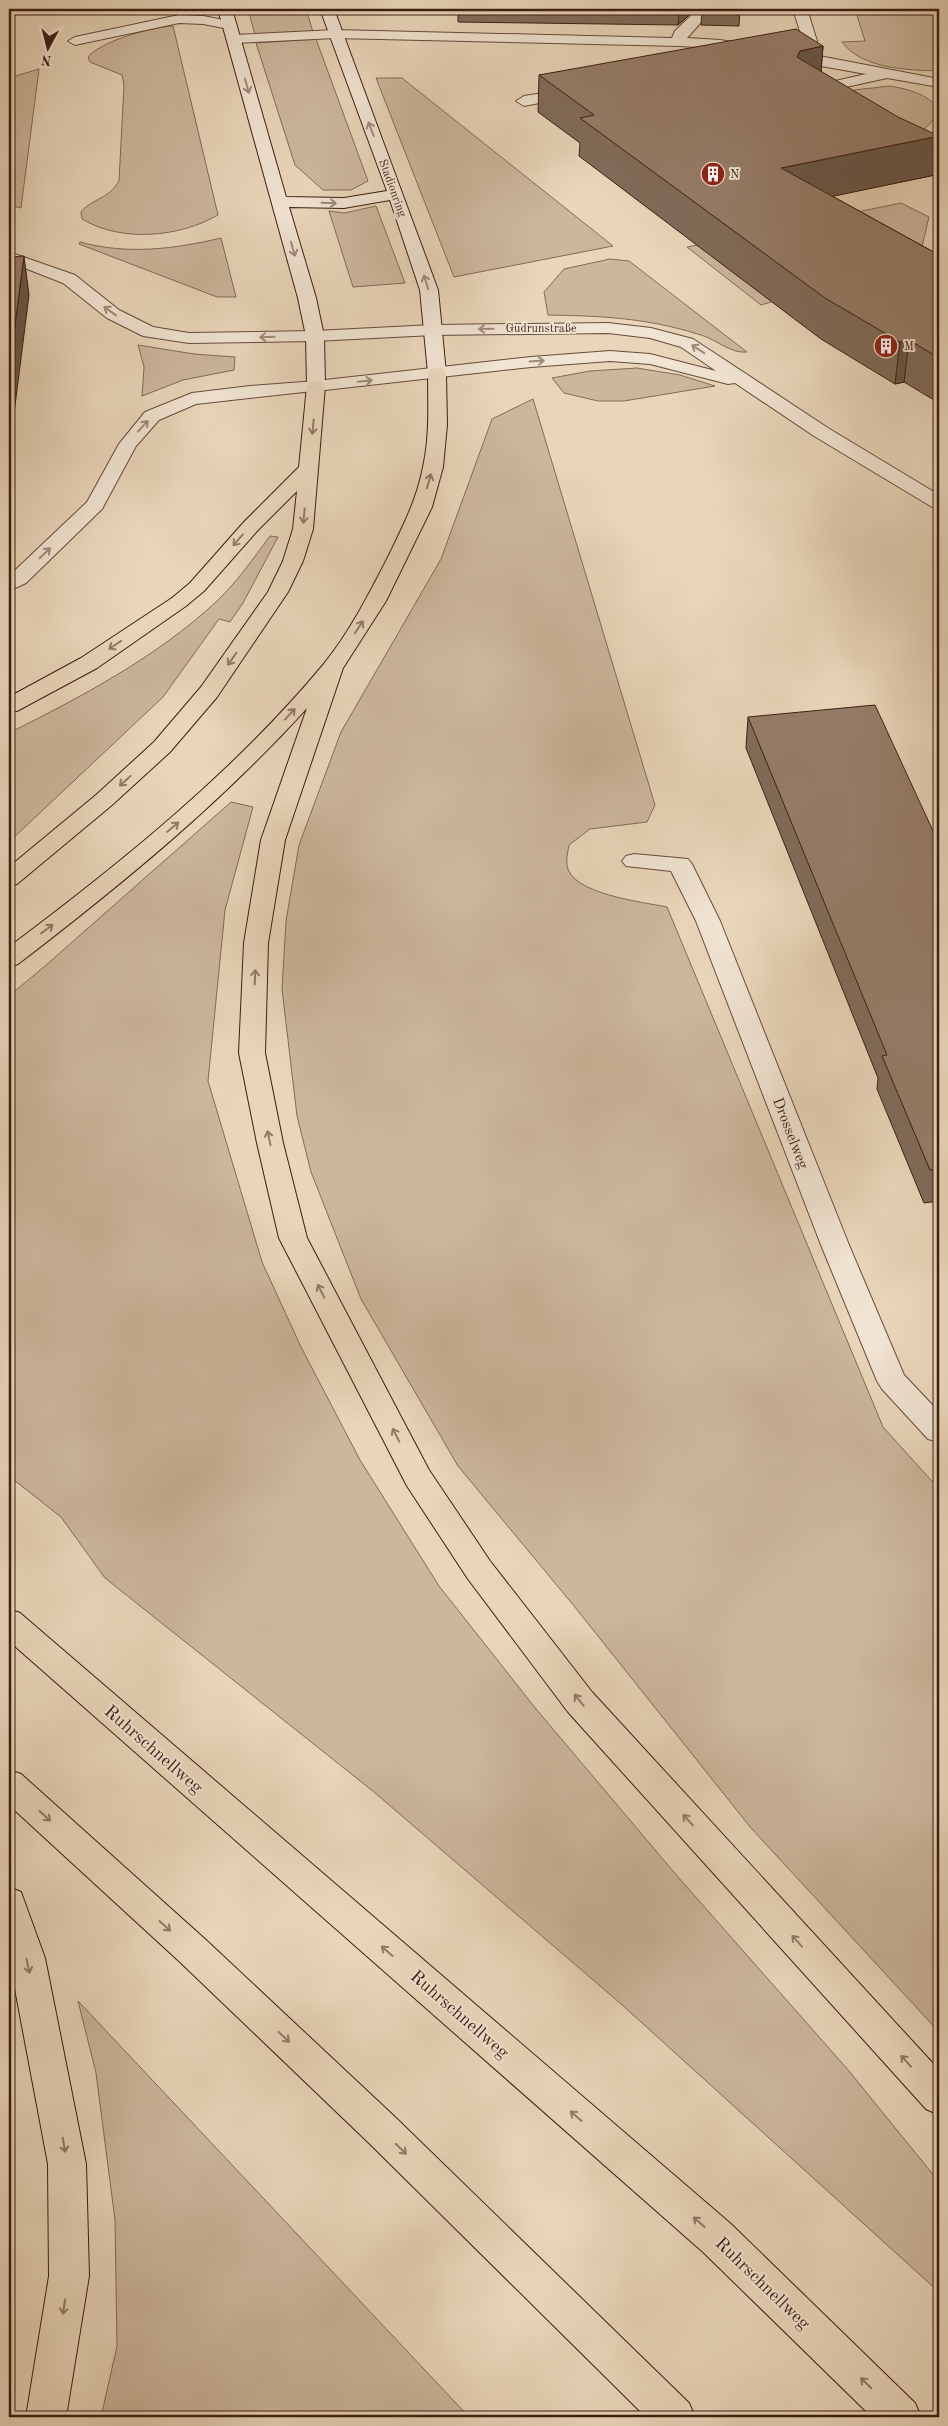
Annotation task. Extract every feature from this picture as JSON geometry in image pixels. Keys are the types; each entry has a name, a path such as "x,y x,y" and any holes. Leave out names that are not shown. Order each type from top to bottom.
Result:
{"highway":[{"path":"9,959 92,895 183,818 255,752 332,668 376,601 422,507 433,467 438,425 437,373"},
{"path":"9,879 104,800 162,747 209,692 278,592 293,561 303,529 316,386"},
{"path":"9,706 89,663 179,602 197,587 251,526 308,468"},
{"path":"332,668 273,840 256,943 252,1053 270,1143 293,1238 418,1478 485,1578 580,1702 939,2097"},
{"name":"Ruhrschnellweg","path":"9,1622 717,2238 901,2417"},
{"path":"9,1784 193,1951 382,2130 675,2417"},
{"path":"9,1903 27,1958 67,2164 69,2276 54,2384 46,2417"}],"main road":[{"path":"111,34 164,9"},
{"path":"225,9 308,298 315,336 316,386"},
{"name":"Stadionring","path":"326,9 396,194 429,290 437,373"},
{"path":"679,42 680,34 706,9"},
{"path":"800,9 810,41 800,57"},
{"path":"74,41 152,23 179,19 203,20 231,32 679,42 720,44 939,83"},
{"path":"738,62 757,58 766,52"},
{"path":"818,103 802,93 884,74"},
{"path":"524,101 592,88"},
{"path":"280,202 344,203 396,194"},
{"name":"Gudrunstraße","path":"9,258 15,258 70,279 113,314 149,332 189,338 315,336 433,330 608,328 651,334 687,343 830,438 939,503"},
{"name":"Gudrunstraße","path":"9,585 19,579 95,505 128,444 152,416 192,399 250,391 316,386 531,362 610,356 650,359 753,386"},
{"name":"Drosselweg","path":"634,861 680,864 708,921 834,1244 892,1381 939,1431"}],"shaded area":[{"path":"248,9 306,9 313,32 255,35"},
{"path":"855,9 939,9 939,71 900,69 886,66 861,58 851,51 842,42 865,41"},
{"path":"173,26 218,215 186,228 151,234 115,232 98,227 82,219 81,212 91,203 110,192 119,181 124,85 122,75 90,62 88,57 115,40 153,29"},
{"path":"316,39 368,181 351,190 323,190 295,165 256,43"},
{"path":"39,69 21,208 9,205 9,78"},
{"path":"376,78 402,78 613,246 454,277"},
{"path":"890,86 912,91 926,97 932,102 939,113 924,130 842,96 854,90"},
{"path":"901,203 929,217 919,259 761,305 687,247"},
{"path":"376,206 405,283 353,287 329,211 344,213"},
{"path":"221,238 236,297 217,297 79,244 80,242 115,248 151,249 169,248"},
{"path":"610,259 629,261 747,352 735,351 701,335 644,321 607,317 548,315 544,292 564,269"},
{"path":"138,345 194,354 235,357 234,370 183,380 142,396 144,367"},
{"path":"637,368 680,375 715,386 624,401 598,401 564,393 552,378 590,371"},
{"path":"533,399 655,805 647,822 590,829 569,845 567,865 571,875 594,890 626,899 667,907 883,1427 939,1489 939,2032 751,1828 574,1606 458,1466 361,1299 311,1172 297,1116 282,989 286,921 299,845 341,732 441,559 492,419"},
{"path":"270,536 278,537 243,603 230,622 219,619 163,697 9,842 9,733 91,690 144,658 169,640 224,594 245,570"},
{"path":"231,802 253,807 225,910 208,1081 262,1262 301,1347 360,1460 439,1586 536,1709 678,1877 849,2071 939,2182 939,2292 620,2003 374,1792 105,1578 61,1517 9,1476 9,996"},
{"path":"78,2001 469,2417 101,2417 117,2346 115,2220 96,2073"}],"building":[{"path":"796,29 823,46 800,51 797,57 898,117 939,136 781,168 939,255 939,358 909,340 900,342 825,298 580,118 594,115 539,75"},
{"path":"24,256 9,371 9,257"},
{"path":"875,705 939,844 939,1169 930,1170 882,1056 887,1055 748,717"}],"place":[{"name":"N","path":"713,174"},
{"name":"M","path":"886,346"}]}
